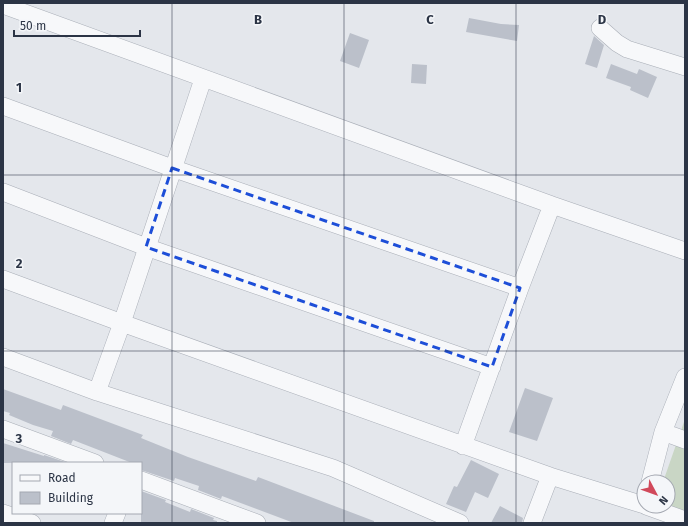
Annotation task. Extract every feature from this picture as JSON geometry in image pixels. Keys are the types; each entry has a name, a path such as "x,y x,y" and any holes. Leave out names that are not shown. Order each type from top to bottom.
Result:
{"street":[{"path":"3,5 552,205 685,251"},
{"path":"600,28 616,42 628,49 685,67"},
{"path":"97,392 122,323 172,168 203,79"},
{"path":"3,106 172,168 520,288"},
{"path":"3,192 146,247 492,367"},
{"path":"463,446 520,288 552,205"},
{"path":"3,279 463,446 550,476 636,503"},
{"path":"3,357 97,392 333,468 460,523"},
{"path":"652,474 663,432 685,377"},
{"path":"3,429 92,462"},
{"path":"663,432 685,440"},
{"path":"532,523 550,476"},
{"path":"142,480 257,523"},
{"path":"3,512 32,523"},
{"path":"669,514 685,520"}],"highlighted area":[{"path":"172,168 520,288 492,367 146,247"}],"green space":[{"path":"685,419 685,523 676,514 676,474 666,474"}],"building":[{"path":"469,18 501,24 519,25 517,41 466,32"},
{"path":"350,33 369,40 359,68 340,61"},
{"path":"594,36 604,45 597,68 585,64"},
{"path":"412,64 427,65 426,84 411,83"},
{"path":"611,64 637,74 639,69 657,77 648,98 630,90 631,87 606,78"},
{"path":"525,388 553,398 537,441 509,432"},
{"path":"3,389 61,410 63,405 143,435 141,438 188,457 256,481 258,477 374,521 374,523 294,523 222,496 221,499 198,490 199,486 175,478 174,481 142,470 142,462 129,462 73,440 71,444 51,436 53,431 33,425 3,411"},
{"path":"3,443 65,462 12,462 3,463"},
{"path":"471,460 499,474 488,498 475,492 466,512 446,504 454,486 457,487"},
{"path":"142,491 166,500 165,502 190,512 191,509 214,518 213,520 217,521 217,523 141,523"},
{"path":"500,506 523,518 522,523 491,523"}]}
